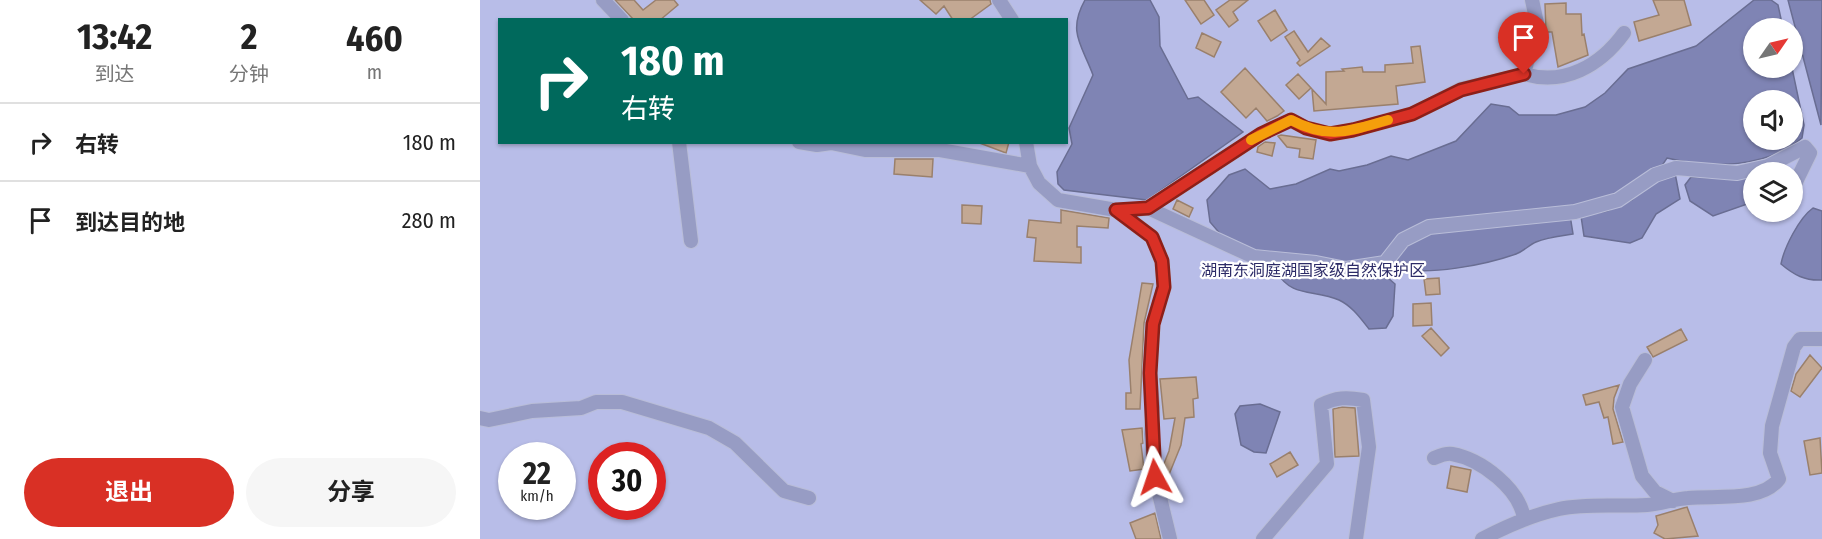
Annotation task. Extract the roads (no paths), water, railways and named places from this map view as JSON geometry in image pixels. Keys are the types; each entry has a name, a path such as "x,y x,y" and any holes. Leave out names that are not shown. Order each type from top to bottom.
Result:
{"street":[{"path":"603,0 620,18"},
{"path":"999,0 1011,18"},
{"path":"1524,74 1537,23 1532,0"},
{"path":"1148,208 1261,134 1291,120 1306,128 1330,134 1412,114 1461,90 1524,74 1541,79 1561,78 1587,68 1624,33"},
{"path":"679,144 691,241"},
{"path":"808,144 817,146 826,144"},
{"path":"836,144 865,150 940,150 1030,166"},
{"path":"1026,144 1030,166 1039,183 1058,200 1116,210 1148,208 1254,258 1307,262 1346,269 1385,263 1402,240 1430,226 1575,212 1618,200 1655,175 1676,168 1743,172"},
{"path":"1776,162 1805,147 1810,153 1803,167"},
{"path":"1116,210 1152,237 1162,261 1164,287 1153,324 1150,373 1154,407 1151,434 1155,477 1170,539"},
{"path":"1482,539 1524,519 1560,509 1587,505 1650,505 1752,494 1773,488 1779,479 1770,453 1772,426 1794,347 1800,339 1822,339"},
{"path":"1645,360 1630,384 1622,407 1642,476 1655,492 1673,501"},
{"path":"1263,539 1327,464 1321,405 1334,398 1349,398 1364,400 1369,447 1356,539"},
{"path":"480,418 489,420 532,411 581,408 596,402 622,402 709,428 735,443 784,491 809,498"},
{"path":"1434,458 1450,453 1484,467 1510,489 1523,510 1524,519"}],"park label":[{"name":"湖南东洞庭湖国家级自然保护区","path":"1313,270"}]}
